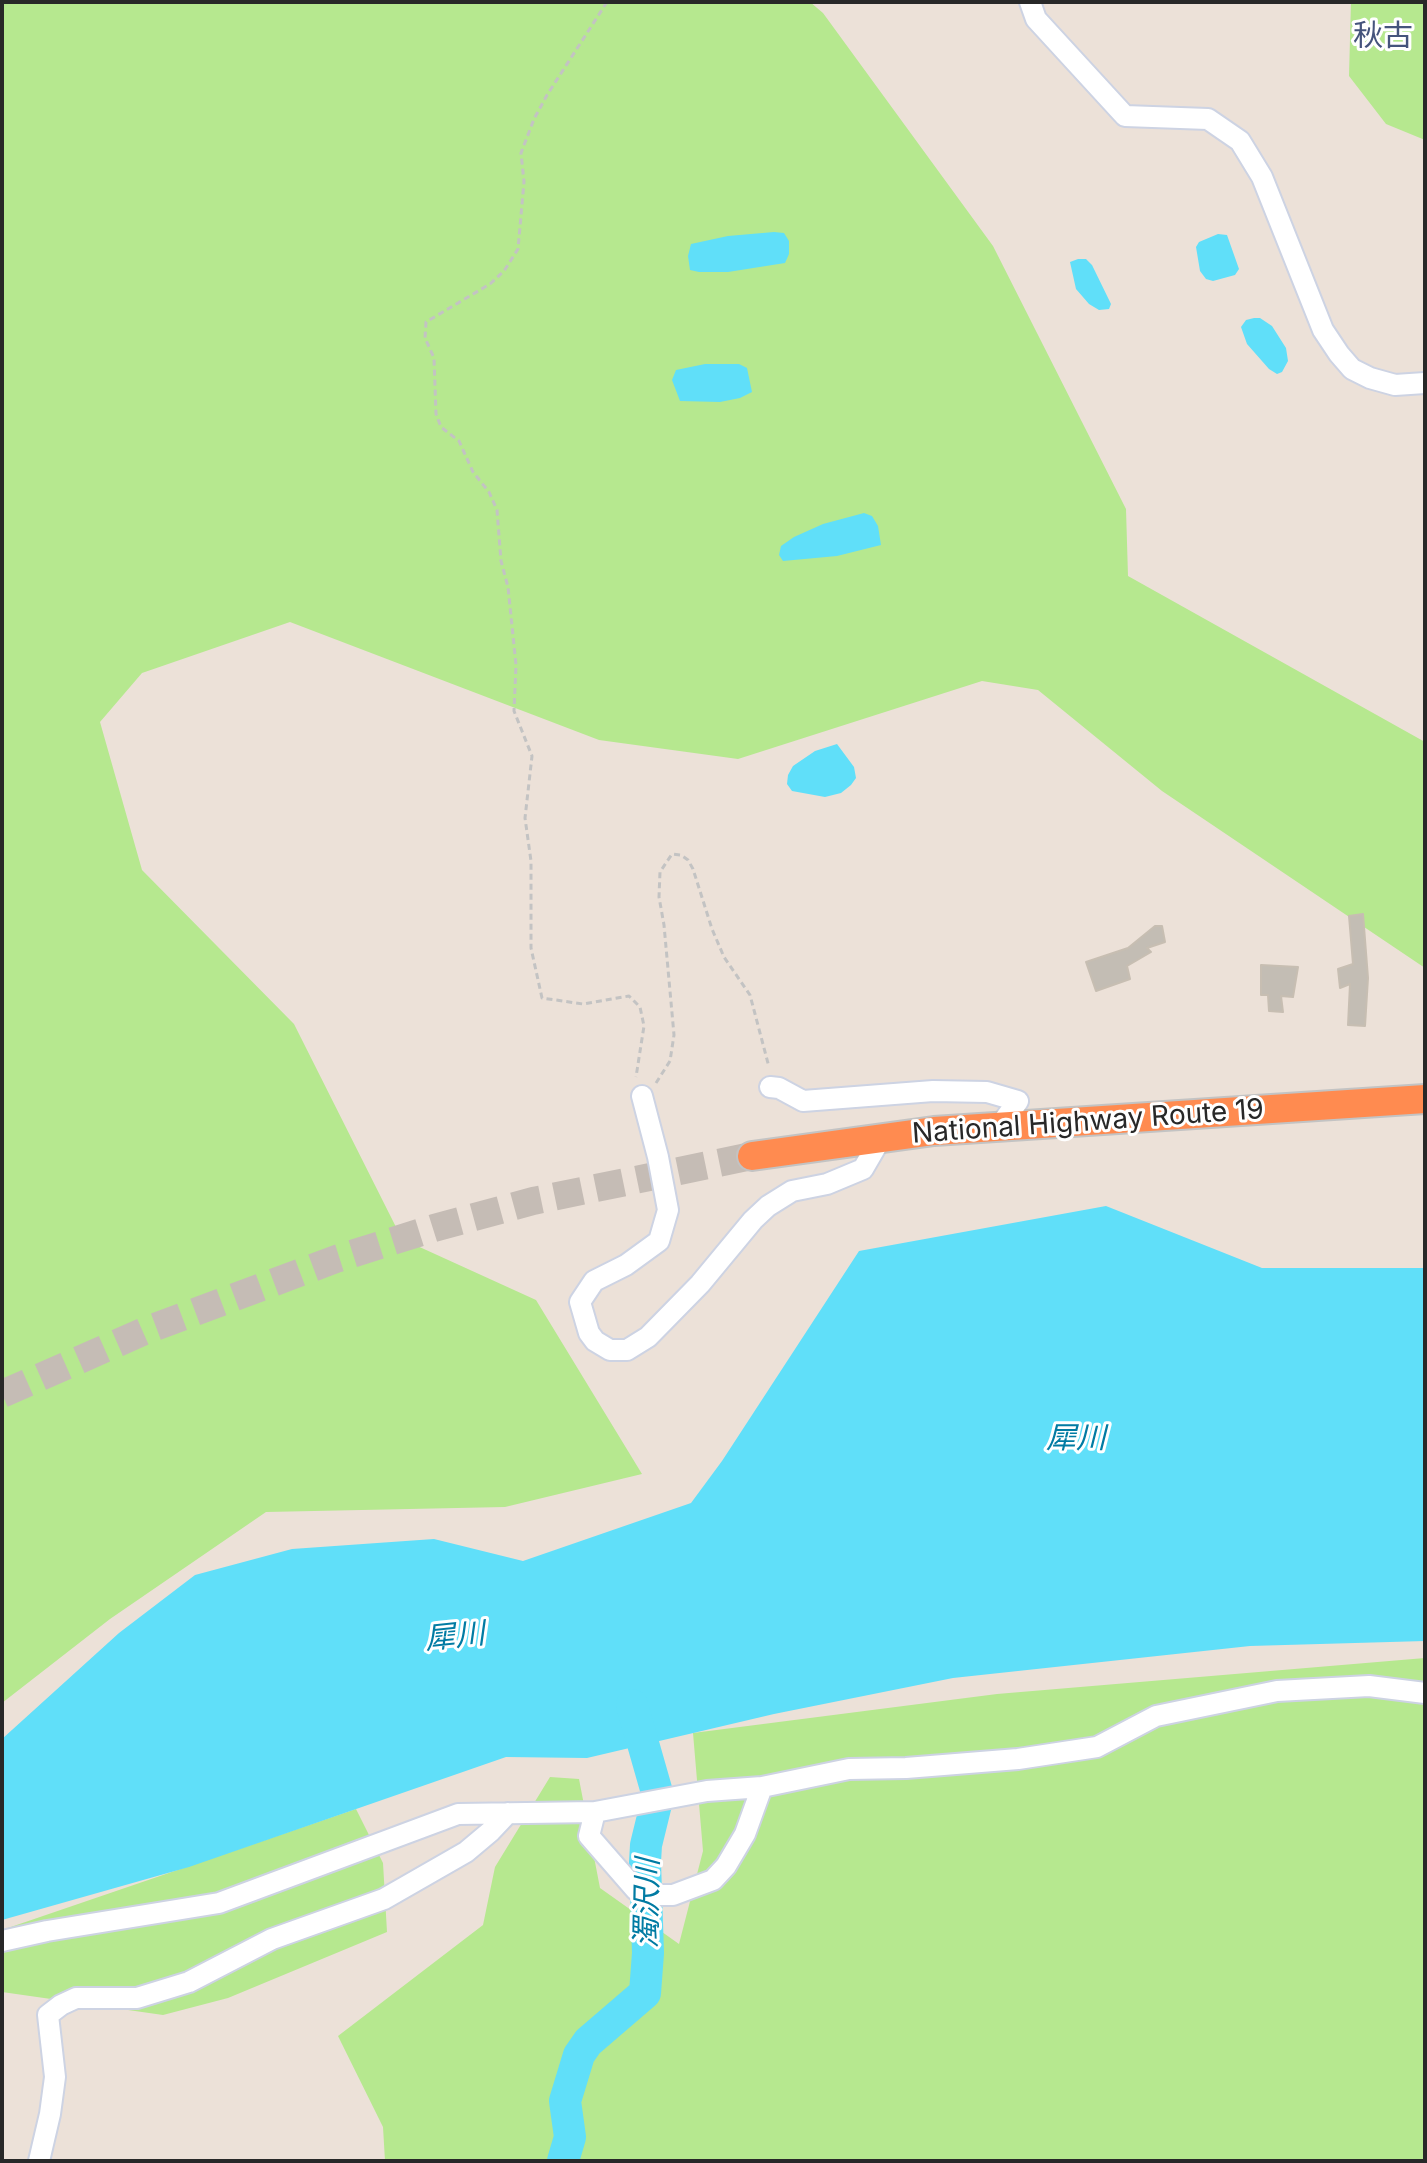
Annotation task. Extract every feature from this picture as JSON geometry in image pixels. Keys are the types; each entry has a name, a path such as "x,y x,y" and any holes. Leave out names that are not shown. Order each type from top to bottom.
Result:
{"highway":[{"name":"National Highway Route 19","path":"752,1156 881,1138 999,1127 1425,1099"}],"street":[{"path":"1030,2 1036,19 1125,116 1208,119 1240,141 1262,177 1323,330 1339,354 1352,369 1370,378 1395,385 1425,383"},
{"path":"770,1087 779,1088 803,1101 933,1091 987,1092 1018,1101 999,1127"},
{"path":"642,1096 668,1210 659,1241 626,1265 594,1281 580,1302 589,1333 595,1341 610,1350 627,1350 648,1337 700,1284 768,1206 792,1191 827,1184 863,1169 881,1138"},
{"path":"2,1941 219,1903 458,1814 595,1812 707,1791 762,1787 849,1769 1018,1759 1097,1747 1156,1716 1277,1691 1369,1686 1425,1693"},
{"path":"595,1812 589,1836 636,1890 654,1895 673,1895 713,1880 726,1866 745,1834 762,1787"},
{"path":"39,2161 55,2077 48,2015 61,2005 76,1998 137,1998 189,1982 272,1939 384,1899 466,1852 508,1813"}],"path":[{"path":"607,2 547,95 521,153 524,182 518,249 504,271 490,284 426,322 425,338 434,358 436,414 441,427 459,441 473,472 489,492 497,510 516,665 514,711 532,756 525,818 531,861 531,948 542,998 583,1004 629,996 640,1007 644,1026 636,1079 642,1096 658,1082 670,1061 674,1035 659,897 660,872 672,854 681,855 688,860 724,957 750,995 768,1063 770,1087"}],"green space":[{"path":"2,2 810,2 823,13 993,246 1126,509 1128,576 1425,742 1425,968 1162,791 1038,690 982,681 738,759 599,740 290,622 142,673 100,722 142,870 294,1024 402,1239 536,1300 642,1474 505,1507 266,1512 110,1619 2,1703"},
{"path":"1351,2 1425,2 1425,140 1386,124 1349,76"},
{"path":"1425,1658 1425,2161 385,2161 383,2127 338,2036 483,1925 495,1867 550,1777 579,1779 600,1888 679,1944 703,1851 693,1733 997,1694"},
{"path":"356,1809 383,1863 387,1932 228,1998 163,2015 2,1992 2,1930"}],"water":[{"path":"784,233 789,241 785,263 728,272 690,270 688,256 691,244 728,236"},
{"path":"1218,234 1227,235 1239,269 1235,275 1213,281 1206,279 1200,271 1196,247 1199,242"},
{"path":"1086,259 1092,265 1111,304 1109,309 1099,310 1089,304 1076,289 1070,262"},
{"path":"1260,318 1272,326 1286,348 1288,361 1282,372 1277,374 1269,369 1247,344 1241,327 1246,320"},
{"path":"705,364 739,364 747,368 752,392 720,402 680,401 672,380 676,370"},
{"path":"864,513 872,516 878,526 881,545 837,556 783,561 779,555 781,546 794,537 823,524"},
{"path":"837,744 854,767 856,778 851,785 841,793 825,797 792,791 787,784 793,766 815,751"},
{"name":"犀川","path":"1106,1206 1262,1268 1425,1268 1425,1641 1250,1646 953,1678 774,1714 587,1758 506,1757 189,1867 2,1920 2,1739 119,1633 195,1575 292,1549 434,1539 523,1561 691,1503 722,1461 859,1251"}],"building":[{"path":"1363,914 1368,978 1365,1026 1348,1025 1350,984 1340,988 1338,969 1353,964 1349,916"},
{"path":"1155,926 1162,926 1165,942 1147,948 1151,952 1127,966 1130,979 1096,991 1086,962 1128,948"},
{"path":"1261,965 1298,967 1293,997 1281,996 1283,1012 1269,1011 1268,995 1261,995"}],"waterway":[{"name":"濁沢川","path":"563,2161 570,2137 565,2101 579,2055 588,2042 645,1993 648,1953 646,1845 658,1796 632,1705"}],"tunnel":[{"path":"2,1394 147,1330 336,1259 533,1201 752,1156"}],"district":[{"name":"秋古","path":"1383,37"}]}
